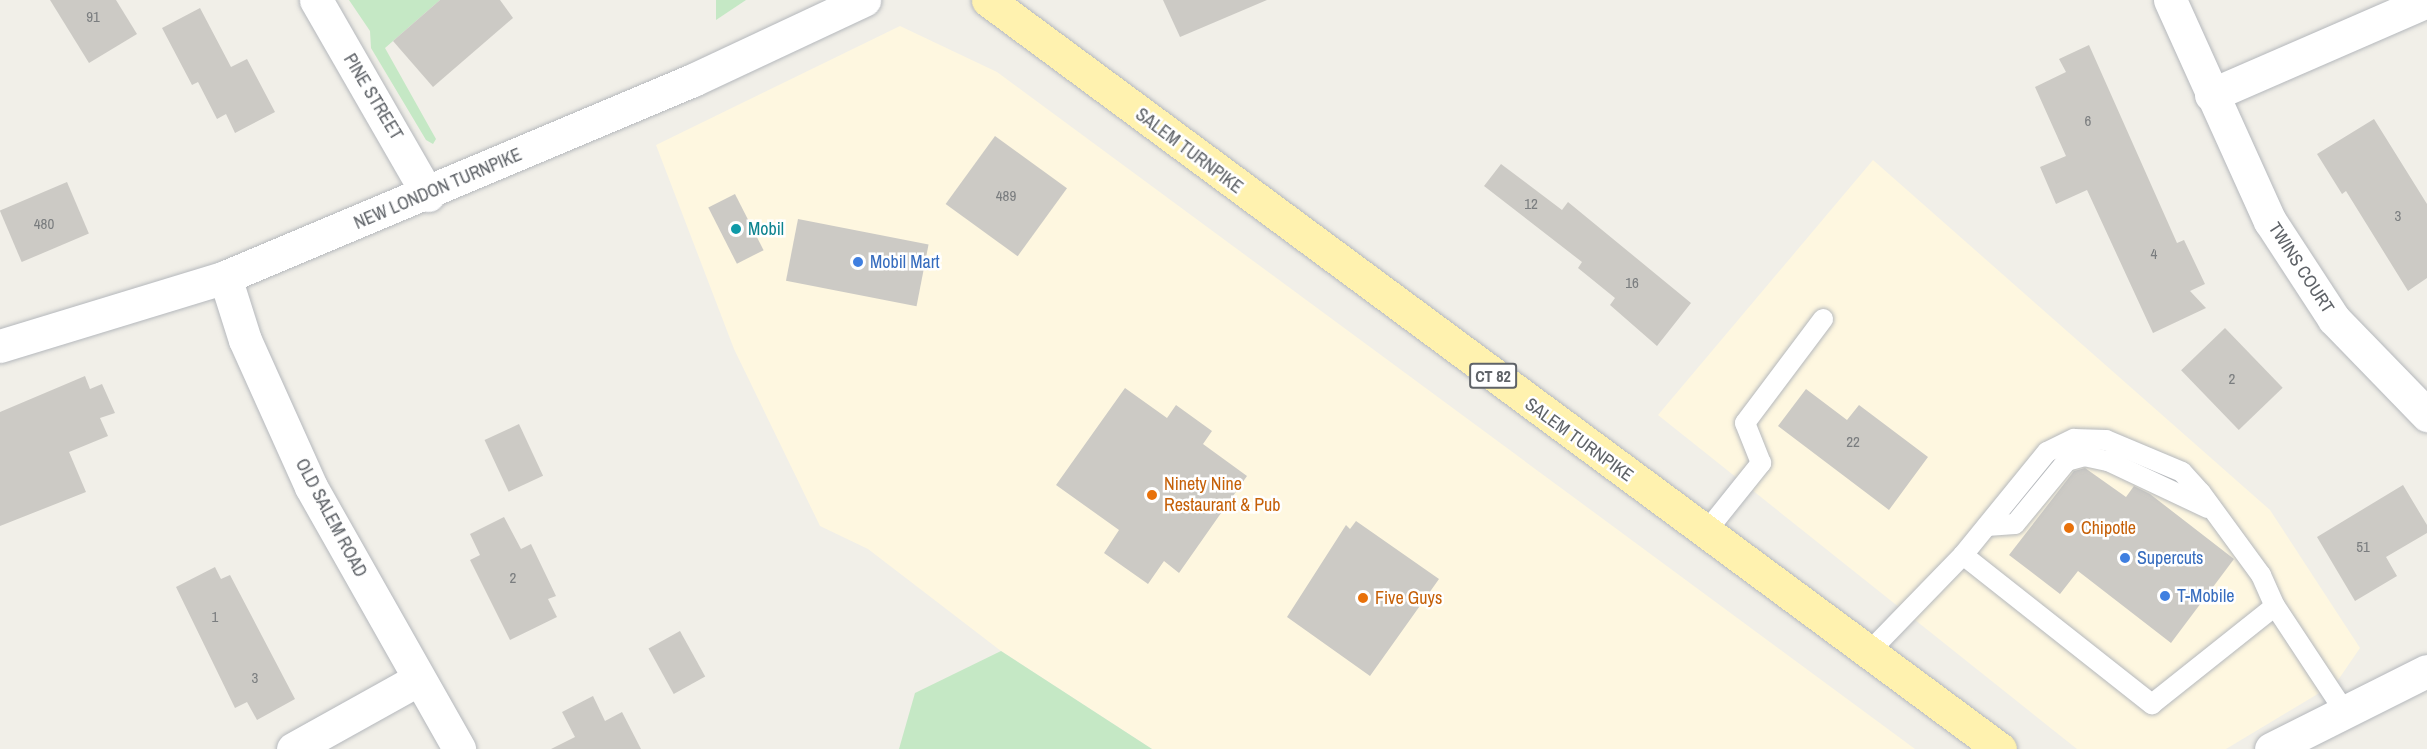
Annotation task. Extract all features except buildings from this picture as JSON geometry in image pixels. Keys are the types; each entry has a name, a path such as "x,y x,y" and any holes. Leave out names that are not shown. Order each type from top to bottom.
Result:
{"main road":[{"name":"SALEM TURNPIKE","path":"988,0 2000,749"}],"street":[{"name":"PINE STREET","path":"316,0 428,195"},
{"name":"NEW LONDON TURNPIKE","path":"0,346 225,277 428,195 704,76 864,0"},
{"name":"TWINS COURT","path":"2170,0 2211,95 2270,221 2334,319 2427,415"},
{"path":"2211,95 2427,1"},
{"name":"OLD SALEM ROAD","path":"225,277 245,340 311,487 459,749"},
{"path":"2271,749 2427,671"},
{"path":"293,749 419,679"}],"lane":[{"path":"1706,533 1761,463 1745,423 1823,319"},
{"path":"1868,653 1963,555 1987,526 2015,524 2067,461 2084,456 2108,461 2208,508 2239,543 2261,575 2275,606 2345,712"},
{"path":"1963,555 2152,704 2275,606"}],"shaded area":[{"path":"900,26 997,72 1915,749 1152,749 1001,651 868,549 820,526 734,349 656,145"},
{"path":"1873,160 2270,510 2360,648 2336,683 2226,749 2077,749 1658,415"}],"green space":[{"path":"349,0 440,0 385,48 436,139 433,144 426,140 371,48 370,31"},
{"path":"716,0 746,0 716,20"},
{"path":"1001,651 1152,749 899,749 915,693"}],"place":[{"name":"Mobil","path":"736,229"},
{"name":"Mobil Mart","path":"858,262"},
{"name":"Ninety Nine Restaurant & Pub","path":"1152,495"},
{"name":"Chipotle","path":"2069,528"},
{"name":"Supercuts","path":"2125,558"},
{"name":"T-Mobile","path":"2165,596"},
{"name":"Five Guys","path":"1363,598"}]}
